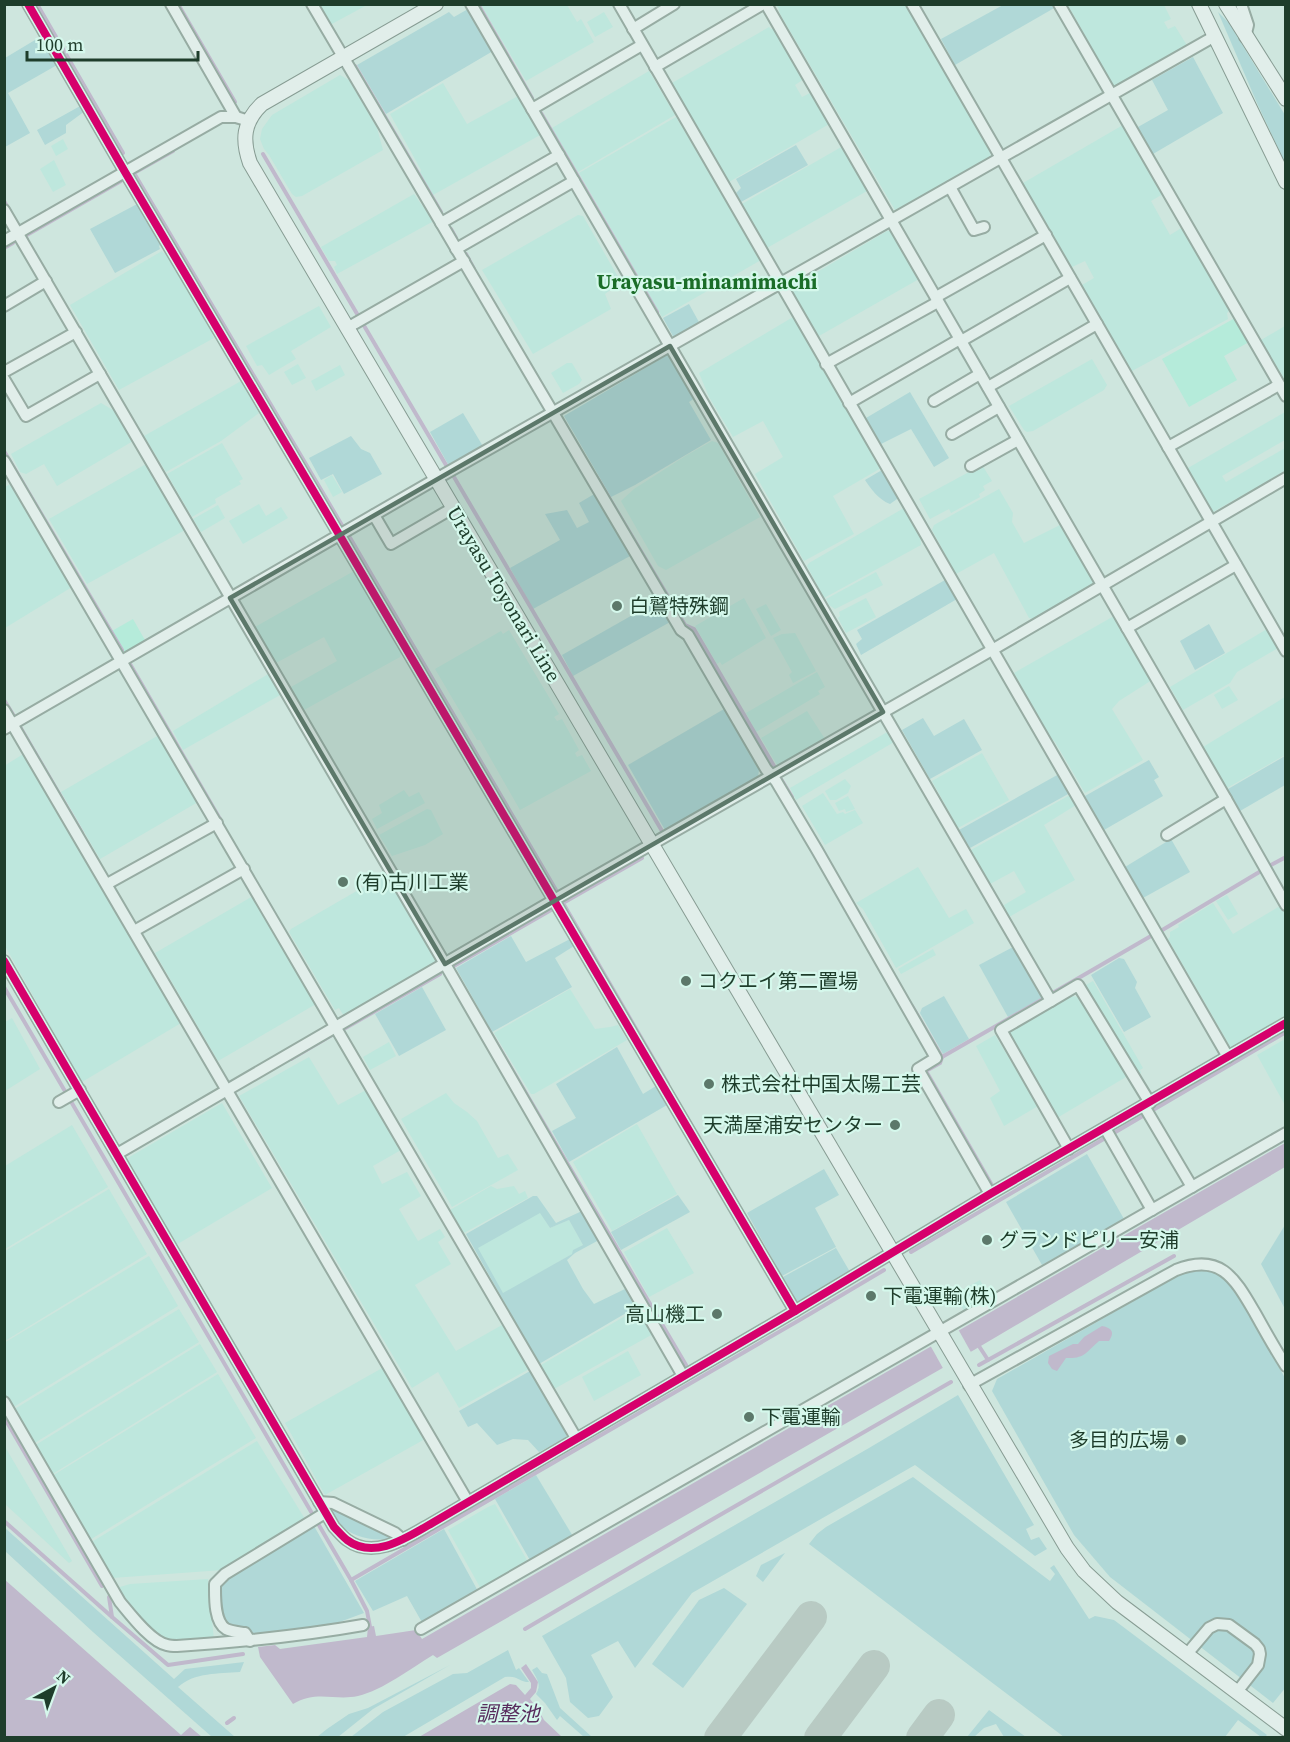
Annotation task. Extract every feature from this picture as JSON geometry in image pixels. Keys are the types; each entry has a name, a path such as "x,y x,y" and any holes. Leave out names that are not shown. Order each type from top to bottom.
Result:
{"main road":[{"path":"243,119 262,104 419,9 436,4"},
{"path":"1199,4 1286,182"},
{"path":"1226,4 1286,99"},
{"name":"Urayasu Toyonari Line","path":"243,119 245,148 250,163 356,323 436,479 1066,1548 1084,1571 1117,1602 1286,1730"}],"street":[{"path":"28,4 124,172 795,1311"},
{"path":"171,4 243,119"},
{"path":"312,4 681,630 688,634 766,769 817,850 936,1058 918,1069 990,1194"},
{"path":"471,4 1051,1001"},
{"path":"619,4 780,284 829,362 992,650 1228,1057"},
{"path":"633,29 674,4"},
{"path":"655,67 765,4 891,221 939,297 980,374 990,385 999,407 1102,584 1130,627 1286,904"},
{"path":"912,4 1170,446 1210,521 1286,651"},
{"path":"1059,4 1286,396"},
{"path":"1241,4 1248,25 1245,37"},
{"path":"9,727 436,479 1215,36"},
{"path":"532,109 642,45"},
{"path":"4,241 221,117 243,119"},
{"path":"441,223 559,155"},
{"path":"456,249 574,181"},
{"path":"950,187 974,230 984,227"},
{"path":"4,210 683,1376"},
{"path":"829,362 1046,235"},
{"path":"356,323 464,261"},
{"path":"851,401 1070,278"},
{"path":"4,306 46,281"},
{"path":"990,385 1097,324"},
{"path":"4,372 75,332"},
{"path":"4,379 26,416 100,374"},
{"path":"934,401 980,374"},
{"path":"1170,446 1279,385"},
{"path":"952,434 999,407"},
{"path":"970,466 1018,440"},
{"path":"4,461 9,479 123,661 576,1438"},
{"path":"117,1154 1286,478"},
{"path":"374,515 391,544 453,508"},
{"path":"1130,627 1236,565"},
{"path":"4,710 9,727 107,884 468,1502"},
{"path":"1167,835 1226,800"},
{"path":"107,884 217,823"},
{"path":"134,931 244,869"},
{"path":"4,961 69,1096 117,1154 319,1502 320,1517"},
{"path":"1069,1149 1001,1030 1078,985 1192,1187"},
{"path":"320,1517 349,1541 364,1547 383,1548 403,1540 990,1194 1069,1149 1108,1134 1228,1057 1286,1023"},
{"path":"421,1629 940,1334 1286,1133"},
{"path":"1108,1134 1152,1210"},
{"path":"969,1384 1189,1264 1207,1264 1225,1272 1238,1285 1286,1366"},
{"path":"4,1402 120,1602 156,1640 166,1645 177,1646 250,1641 363,1625"},
{"path":"319,1502 333,1503 395,1533 403,1540"},
{"path":"250,1641 245,1634 231,1631 219,1623 215,1584 225,1574 320,1517"},
{"path":"1187,1654 1209,1628 1218,1624 1229,1624 1255,1644 1260,1654 1258,1665 1237,1692"}],"highlighted area":[{"path":"670,346 883,712 445,964 230,598"}],"shaded area":[{"path":"318,5 367,5 330,25"},
{"path":"481,5 567,5 577,22 581,19 594,42 526,81"},
{"path":"775,5 907,5 988,147 991,157 895,210"},
{"path":"1003,5 1054,5 1056,7 955,65 941,39"},
{"path":"1068,5 1164,5 1171,19 1164,22 1168,29 1175,26 1188,47 1114,87"},
{"path":"468,9 493,51 386,114 357,65 449,12 454,17"},
{"path":"604,12 613,27 595,37 587,22"},
{"path":"1218,12 1229,23 1285,115 1285,163 1257,103"},
{"path":"769,27 774,28 804,79 795,85 802,97 812,92 831,123 729,182 672,83"},
{"path":"40,37 57,65 8,93 30,133 5,147 5,58"},
{"path":"1193,57 1223,113 1153,154 1138,127 1168,110 1152,80"},
{"path":"649,71 675,115 578,172 552,128"},
{"path":"340,75 349,80 377,128 383,150 302,196 296,197 264,149 260,139 262,129 272,115"},
{"path":"443,83 467,124 518,96 542,134 433,195 390,114"},
{"path":"82,105 85,111 66,125 66,133 45,145 37,130"},
{"path":"676,117 761,260 662,317 579,173"},
{"path":"1123,125 1163,194 1151,201 1170,235 1183,227 1230,310 1227,313 1228,319 1132,371 1082,285 1094,278 1085,261 1072,267 1023,183"},
{"path":"63,139 68,149 56,156 51,146"},
{"path":"796,145 808,165 741,202 736,193 741,188 736,179"},
{"path":"843,146 867,191 767,248 742,204"},
{"path":"54,160 66,185 53,192 40,169"},
{"path":"414,194 432,222 337,274 334,267 337,265 335,261 329,261 321,247"},
{"path":"139,203 162,243 159,246 160,249 115,273 90,229"},
{"path":"578,215 583,216 621,282 605,294 611,309 533,354 482,270"},
{"path":"887,231 892,231 919,279 819,336 790,288"},
{"path":"162,251 167,252 215,332 212,335 214,338 119,390 70,305"},
{"path":"689,304 700,324 674,338 663,318"},
{"path":"319,306 331,327 291,351 296,359 269,375 262,365 257,366 246,346"},
{"path":"793,317 881,468 833,496 854,534 804,561 755,474 783,457 763,421 733,437 709,397 699,373"},
{"path":"1285,326 1285,380 1261,340"},
{"path":"669,354 695,398 689,402 711,440 611,497 564,416"},
{"path":"1092,359 1107,385 1104,390 1033,431 1024,430 1009,406"},
{"path":"567,363 572,363 582,380 563,393 551,373"},
{"path":"298,364 306,378 292,385 284,372"},
{"path":"340,365 345,375 316,391 311,381"},
{"path":"241,381 259,413 221,441 166,472 144,436"},
{"path":"910,392 949,458 934,467 911,429 881,444 866,418"},
{"path":"101,403 118,413 133,441 57,486 44,464 26,474 20,472 11,454"},
{"path":"1285,412 1285,440 1222,476 1226,482 1285,448 1285,471 1213,512 1188,468"},
{"path":"463,413 484,448 449,466 430,432"},
{"path":"351,436 361,449 370,453 382,474 344,494 333,474 321,480 309,458"},
{"path":"712,441 718,443 760,517 666,570 658,566 621,501 634,489"},
{"path":"222,443 243,479 239,481 241,484 215,499 216,503 192,517 167,474"},
{"path":"146,464 185,530 87,584 49,519"},
{"path":"982,465 992,481 983,486 985,490 979,494 980,497 951,513 949,509 930,519 919,499"},
{"path":"882,470 897,497 890,504 879,497 865,480"},
{"path":"332,475 342,492 333,497 324,480"},
{"path":"12,483 72,587 5,628 5,487"},
{"path":"999,489 1013,513 1012,522 1024,543 1062,524 1094,578 1094,583 1034,619 1029,618 994,553 956,574 932,530 934,525"},
{"path":"596,493 632,555 533,609 510,568 560,540 545,514 567,510 577,528 589,522 579,503"},
{"path":"259,504 266,516 281,507 288,518 243,544 229,521"},
{"path":"218,505 225,518 201,532 193,519"},
{"path":"904,508 920,534 921,545 824,598 807,566 809,563"},
{"path":"354,571 401,653 400,657 304,710 291,687 337,661 324,637 276,663 255,627"},
{"path":"876,572 883,585 835,609 829,605 826,599"},
{"path":"945,580 957,599 861,655 856,644 862,639 857,630"},
{"path":"744,598 766,638 722,665 720,662 717,664 695,626"},
{"path":"866,598 876,617 846,633 838,618 839,612"},
{"path":"659,600 672,621 573,676 562,655"},
{"path":"766,604 781,630 771,636 756,609"},
{"path":"1114,616 1152,680 1119,701 1112,709 1143,760 1085,793 1014,673"},
{"path":"1209,624 1225,653 1195,670 1180,641"},
{"path":"1267,629 1278,648 1237,672 1230,683 1183,710 1170,687"},
{"path":"509,630 559,714 554,717 557,721 562,719 579,750 575,753 577,757 582,755 591,771 520,810 480,740 477,740 435,669 501,631 503,634"},
{"path":"795,633 816,671 793,683 789,675 792,672 773,638 782,634"},
{"path":"817,672 825,687 818,691 820,694 756,732 746,713"},
{"path":"270,673 282,694 183,750 173,731"},
{"path":"1229,686 1238,700 1222,709 1214,695"},
{"path":"1285,697 1285,755 1227,788 1203,747"},
{"path":"724,709 759,770 758,778 665,830 628,765"},
{"path":"807,711 825,739 777,765 761,738"},
{"path":"923,718 934,736 964,719 982,750 930,779 902,730"},
{"path":"889,731 894,742 796,800 790,788"},
{"path":"159,735 198,802 100,859 61,792"},
{"path":"25,753 181,1023 82,1082 5,946 4,766"},
{"path":"982,753 1009,800 958,828 932,781"},
{"path":"1285,756 1285,785 1240,811 1228,789"},
{"path":"1149,760 1159,777 1154,780 1163,796 1104,830 1085,796"},
{"path":"1059,774 1070,793 970,848 959,830"},
{"path":"845,779 851,786 848,793 836,800 830,800 825,791"},
{"path":"404,790 409,797 419,792 425,803 377,829 372,819 382,813 379,805"},
{"path":"823,793 837,814 855,810 863,823 825,845 802,806"},
{"path":"1070,795 1076,805 1044,825 1075,880 1009,917 1004,905 1026,892 1014,871 990,884 971,850"},
{"path":"848,796 855,809 846,812 845,809 839,811 835,803"},
{"path":"427,809 431,810 443,834 425,845 392,856 379,835"},
{"path":"1171,839 1190,872 1143,898 1125,867"},
{"path":"918,867 949,918 966,909 974,923 896,968 863,909 856,903"},
{"path":"386,874 439,963 344,1016 339,1008 335,1010 289,932"},
{"path":"1227,895 1238,914 1228,920 1216,901"},
{"path":"253,896 316,1004 218,1061 155,953"},
{"path":"1213,903 1233,934 1280,906 1285,913 1285,1017 1231,1048 1168,939 1170,932 1179,927 1178,925"},
{"path":"511,936 526,962 570,939 574,946 555,958 572,987 492,1032 456,968"},
{"path":"1013,947 1044,997 1008,1017 979,965"},
{"path":"933,949 936,955 901,974 898,969"},
{"path":"1119,958 1124,959 1137,982 1135,988 1151,1017 1124,1032 1091,975"},
{"path":"1093,981 1143,1068 1137,1075 1084,986"},
{"path":"422,987 446,1030 399,1056 375,1014"},
{"path":"570,989 595,1029 618,1025 627,1040 531,1094 494,1033"},
{"path":"944,996 969,1039 943,1054 920,1013 922,1008"},
{"path":"1070,996 1080,997 1126,1072 1126,1077 1057,1118 1008,1033"},
{"path":"12,1018 40,1069 5,1091 5,1022"},
{"path":"995,1035 1038,1106 1004,1126 990,1098 1000,1091 976,1046"},
{"path":"1285,1039 1285,1105 1257,1055"},
{"path":"389,1042 396,1056 370,1070 363,1057"},
{"path":"617,1047 643,1094 656,1086 667,1105 569,1162 552,1131 576,1118 556,1084"},
{"path":"309,1057 338,1105 366,1090 401,1150 373,1166 382,1184 407,1172 421,1196 399,1209 418,1241 440,1229 445,1237 438,1242 451,1264 415,1285 456,1351 502,1325 529,1369 459,1408 438,1372 412,1388 239,1096"},
{"path":"446,1093 454,1103 477,1121 498,1158 508,1154 518,1170 452,1207 401,1119"},
{"path":"222,1103 272,1188 176,1245 126,1159"},
{"path":"637,1124 677,1194 612,1231 573,1162"},
{"path":"72,1125 108,1187 5,1249 5,1166"},
{"path":"1087,1154 1124,1219 1042,1265 1006,1202"},
{"path":"824,1169 839,1195 815,1208 836,1247 782,1276 747,1213"},
{"path":"491,1186 497,1189 514,1186 519,1194 525,1191 528,1198 464,1233 450,1210"},
{"path":"109,1189 147,1254 5,1341 5,1251"},
{"path":"678,1195 690,1212 621,1250 611,1232"},
{"path":"533,1196 537,1196 556,1223 582,1211 599,1240 567,1260 583,1289 594,1304 627,1288 638,1306 539,1364 466,1234","holes":["540,1213 550,1228 569,1220 583,1245 573,1250 572,1254 503,1293 478,1248"]},
{"path":"540,1212 550,1228 569,1220 583,1245 574,1250 572,1254 503,1294 477,1248"},
{"path":"1286,1225 1285,1309 1261,1264"},
{"path":"667,1228 694,1273 649,1297 624,1252"},
{"path":"836,1248 850,1272 797,1302 783,1277"},
{"path":"149,1256 178,1306 12,1408 5,1394 4,1343"},
{"path":"1207,1269 1225,1279 1236,1290 1285,1378 1286,1687 1273,1703 1110,1577 1074,1535 992,1391 997,1379 1186,1271"},
{"path":"980,1280 985,1289 977,1294 981,1302 964,1311 955,1294"},
{"path":"639,1308 653,1334 554,1389 541,1365"},
{"path":"179,1309 199,1342 33,1444 13,1410"},
{"path":"200,1344 217,1372 51,1475 34,1446"},
{"path":"628,1351 641,1375 594,1401 582,1377"},
{"path":"384,1367 425,1439 325,1495 285,1423"},
{"path":"530,1371 567,1432 566,1438 539,1452 528,1440 513,1439 497,1445 477,1423 468,1427 459,1411"},
{"path":"218,1374 256,1438 88,1541 52,1476"},
{"path":"958,1395 1034,1525 1026,1529 1031,1540 1039,1537 1047,1549 1035,1556 915,1465 692,1593 635,1668 618,1641 591,1655 613,1697 599,1716 588,1718 570,1702 566,1678 542,1636"},
{"path":"257,1441 305,1519 223,1570 112,1578 90,1543"},
{"path":"4,1445 72,1561 69,1563 5,1504"},
{"path":"536,1475 574,1538 531,1562 495,1499"},
{"path":"913,1477 1050,1581 1055,1574 1050,1568 1054,1565 1089,1619 1095,1616 1114,1620 1267,1735 1261,1737 1238,1720 1225,1737 1064,1737 809,1544 826,1527"},
{"path":"495,1504 528,1562 481,1589 448,1530"},
{"path":"334,1507 392,1536 391,1538 370,1539 347,1531 335,1518 330,1508"},
{"path":"314,1526 364,1613 326,1627 255,1634 228,1625 222,1616 221,1604 220,1587 225,1579"},
{"path":"5,1528 174,1679 185,1669 244,1662 240,1672 199,1676 178,1687 235,1737 212,1737 93,1632 5,1551"},
{"path":"444,1529 479,1593 423,1624 407,1596 373,1611 355,1581"},
{"path":"785,1553 763,1582 756,1576 761,1565"},
{"path":"208,1579 214,1640 171,1645 163,1641 138,1618 117,1591 120,1587 130,1584"},
{"path":"724,1588 747,1604 683,1688 652,1664 699,1600"},
{"path":"508,1650 516,1670 519,1668 529,1682 505,1677 403,1737 351,1737 383,1712 453,1674 467,1673"},
{"path":"450,1665 373,1709 338,1737 317,1737 349,1714 368,1708"},
{"path":"537,1667 542,1673 547,1674 560,1708 592,1737 584,1737 560,1716 557,1720 536,1694 539,1685 532,1670"},
{"path":"989,1710 1026,1737 1004,1737 996,1724 984,1728 974,1737 967,1737"}],"sand":[{"path":"1235,318 1249,342 1224,356 1237,380 1189,407 1162,359"},
{"path":"133,619 146,642 125,654 112,631"}],"water":[{"path":"1285,1143 1285,1167 974,1350 437,1658 433,1655 377,1689 358,1696 318,1697 293,1704 260,1657 258,1647 275,1645 280,1649 367,1637 368,1627 374,1626 376,1636 416,1630 422,1639"},
{"path":"1102,1326 1111,1331 1109,1341 1099,1341 1081,1356 1066,1358 1057,1371 1052,1369 1048,1363 1049,1356 1073,1344 1078,1344 1084,1337"},
{"path":"4,1579 181,1735 190,1727 202,1737 5,1737"},
{"name":"調整池","path":"526,1664 538,1682 536,1692 530,1699 544,1720 562,1737 419,1737 510,1684 516,1685 525,1695 531,1688 531,1683 521,1668"}],"pier":[{"path":"958,1329 972,1354 944,1370 930,1345"}],"waterway":[{"path":"37,4 123,153"},
{"path":"178,4 235,102"},
{"path":"478,4 532,98"},
{"path":"355,66 441,212"},
{"path":"541,113 657,312"},
{"path":"173,151 134,173 343,527"},
{"path":"263,154 446,465"},
{"path":"27,239 25,236 121,181"},
{"path":"4,201 10,211"},
{"path":"451,229 456,238"},
{"path":"4,248 13,243"},
{"path":"466,254 474,269"},
{"path":"4,451 122,650"},
{"path":"596,476 685,625 694,629 774,766"},
{"path":"454,477 662,831"},
{"path":"349,536 556,890"},
{"path":"130,664 220,819"},
{"path":"4,700 14,716"},
{"path":"19,725 82,833"},
{"path":"781,779 792,797"},
{"path":"1269,866 1286,857"},
{"path":"642,858 563,903 668,1084"},
{"path":"1159,932 1261,871"},
{"path":"453,969 452,967 551,910"},
{"path":"1051,994 1151,936"},
{"path":"344,1033 342,1030 440,974"},
{"path":"4,987 351,1580 367,1611 371,1632"},
{"path":"942,1057 1043,999"},
{"path":"912,1006 942,1057 940,1063 926,1071 993,1187"},
{"path":"487,1027 686,1365"},
{"path":"911,1252 1286,1032"},
{"path":"291,1059 332,1035"},
{"path":"977,1343 988,1360 1174,1256"},
{"path":"351,1580 884,1270"},
{"path":"979,1365 988,1360"},
{"path":"525,1629 951,1382"},
{"path":"4,1417 102,1586"},
{"path":"4,1521 168,1665 243,1654"},
{"path":"109,1597 112,1617"},
{"path":"227,1723 234,1718"}],"taxiway":[{"path":"720,1738 811,1617"},
{"path":"820,1738 874,1666"},
{"path":"922,1738 939,1715"}],"cycle path":[{"path":"28,4 795,1311"},
{"path":"4,961 334,1527 347,1540 358,1546 369,1548 392,1544 414,1534 990,1194 1286,1023"}],"place":[{"name":"白鷲特殊鋼","path":"617,606"},
{"name":"(有)古川工業","path":"343,882"},
{"name":"コクエイ第二置場","path":"686,981"},
{"name":"株式会社中国太陽工芸","path":"709,1084"},
{"name":"天満屋浦安センター","path":"895,1125"},
{"name":"グランドピリー安浦","path":"987,1240"},
{"name":"下電運輸(株)","path":"871,1296"},
{"name":"高山機工","path":"717,1314"},
{"name":"下電運輸","path":"749,1417"},
{"name":"多目的広場","path":"1181,1440"}],"district":[{"name":"Urayasu-minamimachi","path":"707,281"}]}
